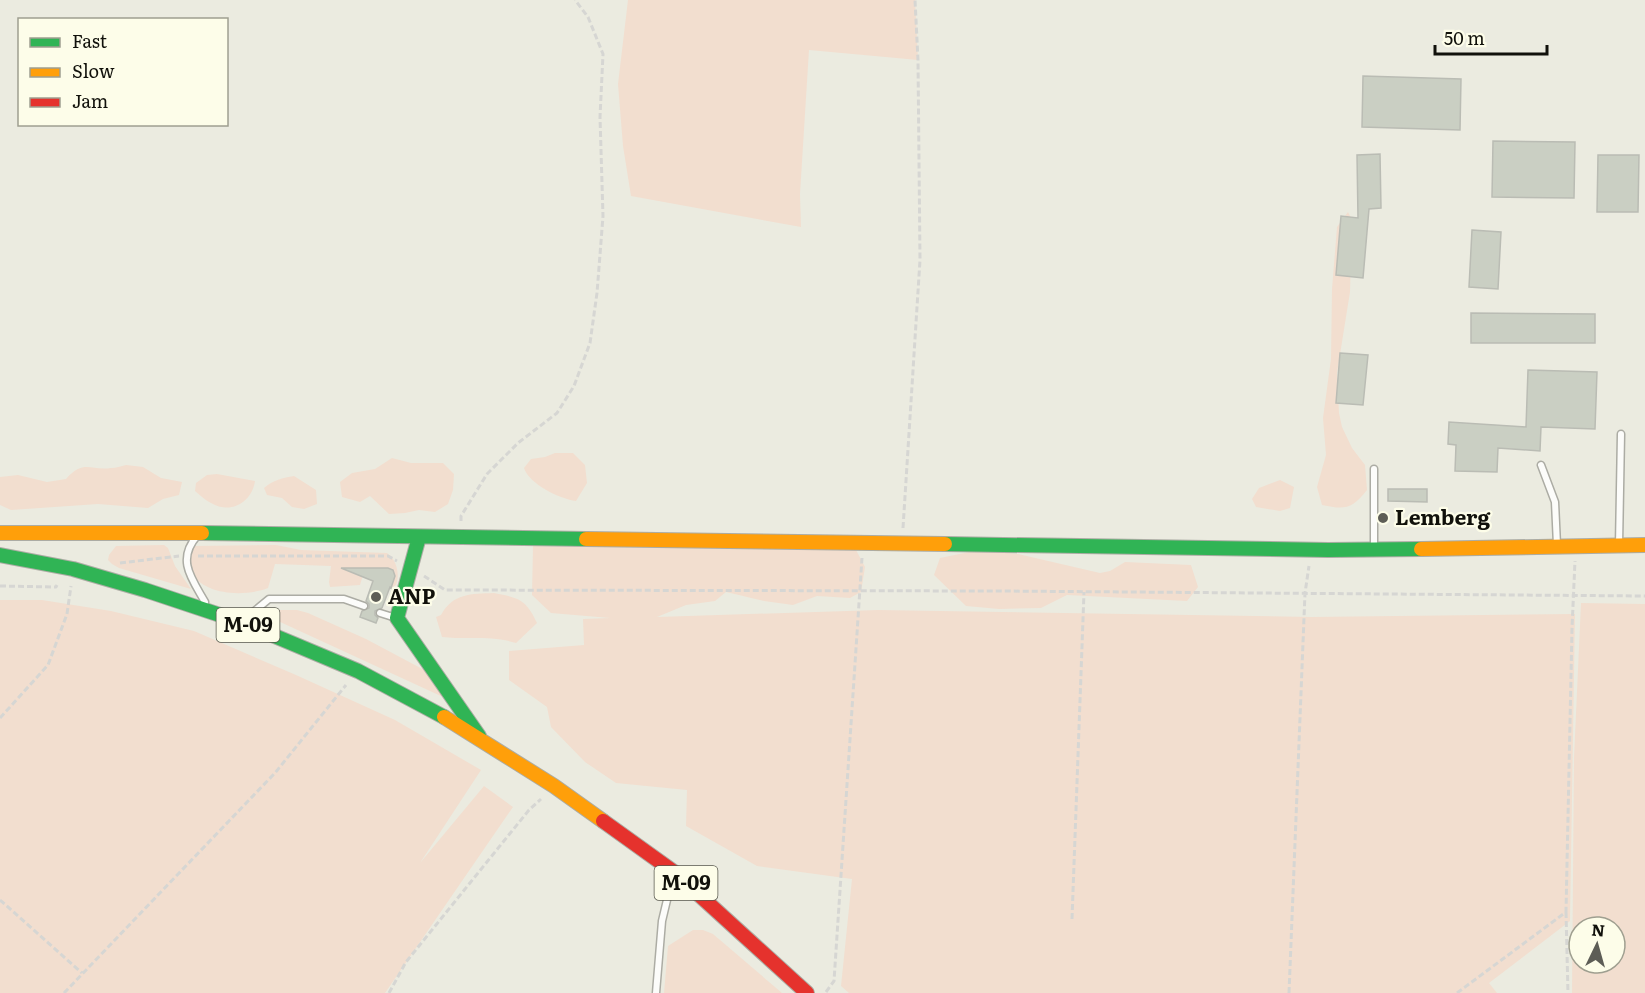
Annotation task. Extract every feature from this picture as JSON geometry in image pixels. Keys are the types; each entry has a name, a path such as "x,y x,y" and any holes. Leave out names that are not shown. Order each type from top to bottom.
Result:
{"main road":[{"path":"0,533 199,533 1328,550 1645,545"},
{"path":"419,537 397,618 480,738"},
{"name":"М-09","path":"0,555 73,569 145,590 241,622 358,671 480,738 554,786 674,872 807,993"}],"lane":[{"path":"1619,545 1621,434"},
{"path":"1540,465 1555,502 1557,545"},
{"path":"1374,469 1374,549"},
{"path":"199,533 189,545 185,560 192,579 212,613"},
{"path":"241,622 269,599 344,599 364,606"},
{"path":"380,613 397,618"},
{"path":"656,993 662,921 674,872"}],"path":[{"path":"460,538 461,516 487,474 518,443 557,413 574,386 590,342 597,293 603,216 600,117 603,54 588,17 575,0"},
{"path":"902,542 920,260 918,60 915,0"},
{"path":"825,993 834,981 862,543"},
{"path":"1568,993 1566,912 1576,545"},
{"path":"1289,993 1305,593 1311,549"},
{"path":"116,564 169,556 388,556 412,568 445,590 1645,596"},
{"path":"0,586 56,586 73,569"},
{"path":"0,718 48,665 67,614 73,569"},
{"path":"1072,919 1084,592"},
{"path":"64,993 275,773 358,671"},
{"path":"389,993 406,962 529,810 554,786"},
{"path":"0,900 82,973"},
{"path":"1457,993 1566,912"}],"shaded area":[{"path":"628,0 915,0 918,60 809,50 800,194 801,227 631,196 623,146 618,84"},
{"path":"1348,212 1356,228 1351,256 1350,292 1337,373 1339,413 1342,427 1352,448 1365,465 1367,490 1352,504 1337,507 1322,505 1317,487 1326,455 1323,418 1331,359 1332,289 1337,227"},
{"path":"555,453 573,453 585,465 587,483 576,501 538,485 524,468 531,459"},
{"path":"392,458 411,463 443,463 454,474 453,490 448,504 435,512 419,510 389,514 370,496 360,502 342,497 340,482 352,473 375,469"},
{"path":"126,465 143,467 161,478 182,482 179,495 163,499 148,508 98,504 11,510 0,505 0,477 18,475 47,482 66,479 78,469 87,467 104,469"},
{"path":"217,474 255,481 250,495 239,504 226,508 207,500 195,491 196,483 207,475"},
{"path":"294,476 316,490 317,504 304,509 292,507 282,498 267,495 264,488 267,485"},
{"path":"1280,480 1294,487 1290,508 1280,511 1256,507 1252,499 1259,488"},
{"path":"164,545 168,548 175,566 191,589 119,568 108,560 116,546"},
{"path":"276,545 301,550 387,553 397,568 396,585 391,588 395,576 365,568 360,585 330,587 331,566 275,564 268,588 248,593 225,592 204,585 196,579 188,564 192,546"},
{"path":"533,546 856,550 865,567 861,592 850,598 817,596 793,605 726,592 715,601 686,605 657,617 878,610 1311,617 1575,614 1570,915 1567,915 1567,923 1489,983 1497,993 849,993 841,986 852,879 757,866 686,826 687,790 616,783 585,762 551,727 547,707 509,680 509,651 584,645 583,619 610,618 551,613 532,595"},
{"path":"979,550 1018,554 1100,573 1110,571 1125,562 1191,565 1198,587 1187,601 1067,595 1041,608 999,609 966,606 934,575 940,558"},
{"path":"494,593 521,601 537,623 516,643 497,639 442,637 436,617 441,615 451,602 463,596"},
{"path":"0,600 42,600 111,611 194,631 395,720 481,770 420,863 484,786 513,807 385,993 0,993"},
{"path":"1581,603 1645,604 1645,993 1572,993 1572,975 1627,975 1627,915 1573,915 1574,758"},
{"path":"297,610 308,613 366,639 428,672 443,697 265,615 267,611"},
{"path":"693,930 703,930 713,934 782,993 664,993 668,946"}],"building":[{"path":"1363,76 1461,79 1460,130 1362,127"},
{"path":"1493,141 1575,142 1574,198 1492,197"},
{"path":"1380,154 1381,208 1369,209 1363,278 1336,275 1341,216 1358,218 1357,155"},
{"path":"1598,155 1639,155 1638,212 1597,212"},
{"path":"1472,230 1501,232 1498,289 1469,287"},
{"path":"1471,313 1595,314 1595,343 1471,343"},
{"path":"1340,353 1368,355 1363,405 1336,403"},
{"path":"1528,370 1597,372 1595,429 1541,427 1540,451 1498,448 1497,472 1455,471 1456,445 1448,444 1449,422 1526,427"},
{"path":"1388,489 1427,489 1427,502 1388,501"},
{"name":"ANP","path":"341,568 388,568 393,570 395,576 391,588 382,608 375,611 378,618 376,623 360,617 362,611 369,608 366,601 373,581"}],"traffic: fast":[{"path":"202,533 586,539"},
{"path":"419,537 397,618 479,736"},
{"path":"945,544 1328,550 1421,549"},
{"path":"0,555 73,569 241,622 358,671 444,717"}],"traffic: slow":[{"path":"0,533 202,533"},
{"path":"586,539 945,544"},
{"path":"1421,549 1645,545"},
{"path":"444,717 554,786 603,821"}],"traffic: jam":[{"path":"603,821 674,872 807,993"}],"place":[{"name":"Lemberg","path":"1383,518"},
{"name":"ANP","path":"376,597"}]}
